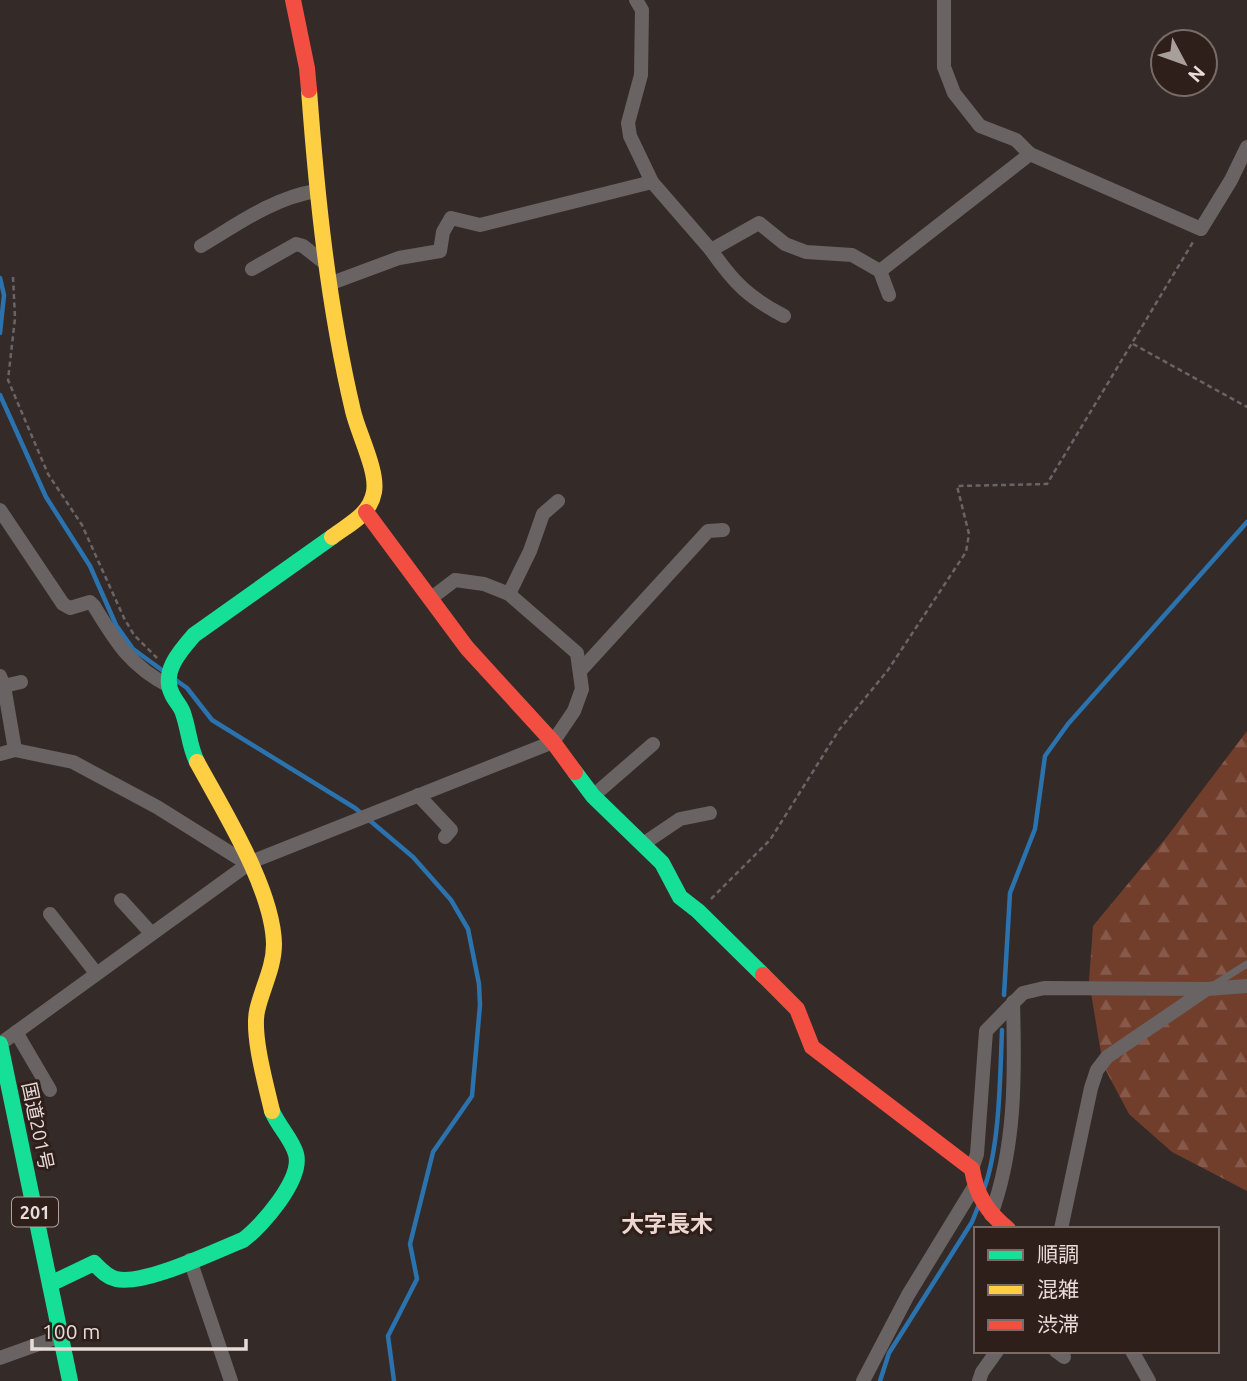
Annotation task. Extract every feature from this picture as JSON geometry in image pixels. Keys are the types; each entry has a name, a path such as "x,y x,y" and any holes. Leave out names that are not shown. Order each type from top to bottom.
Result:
{"main road":[{"path":"50,1284 94,1263 107,1277 123,1281 145,1278 243,1240 253,1233 287,1190 298,1165 296,1152 272,1114 255,1026 257,1010 271,969 274,945 272,923 249,863 190,748 183,712 170,674 177,654 194,635 366,512 374,494 375,481 356,424 338,349 316,191 307,68 293,0"},
{"path":"366,512 467,648 553,741 593,796 662,863 680,897 698,911 797,1009 812,1047 972,1169 975,1188 989,1211 1006,1227"},
{"name":"国道201号","path":"0,1044 70,1381"}],"street":[{"path":"636,0 642,10 641,75 628,123 630,136 652,182 712,250 731,279 762,304 784,316"},
{"path":"944,0 944,67 954,93 980,126 1016,140 1030,154 1201,229 1247,148"},
{"path":"880,271 1030,154"},
{"path":"329,284 399,258 440,251 443,232 451,218 480,225 652,182"},
{"path":"201,246 273,203 295,194 316,191"},
{"path":"712,250 760,223 785,244 806,253 852,255 880,271 889,295"},
{"path":"252,269 296,244 303,246 326,264"},
{"path":"509,594 530,551 543,514 558,501"},
{"path":"0,510 63,604 70,608 89,602 120,648 142,668 170,674"},
{"path":"580,671 708,531 723,530"},
{"path":"0,1044 249,863 553,741 574,711 582,689 577,653 509,594 484,584 455,580 430,599"},
{"path":"15,750 2,683 21,682"},
{"path":"593,796 653,744"},
{"path":"0,754 15,750 73,762 157,807 249,863"},
{"path":"418,795 451,831 445,836"},
{"path":"643,844 680,819 710,813"},
{"path":"121,901 151,933"},
{"path":"50,914 96,973"},
{"path":"972,1169 977,1154 986,1031 1023,993 1044,988 1207,989 1247,986"},
{"path":"1061,1227 1097,1070 1107,1057 1207,989"},
{"path":"989,1211 1005,1169 1015,1077 1013,1002"},
{"path":"16,1032 50,1090"},
{"path":"863,1381 908,1295 975,1188"},
{"path":"190,1260 231,1381"},
{"path":"0,1358 61,1336"},
{"path":"979,1381 996,1353"},
{"path":"1133,1353 1149,1381"}],"lane":[{"path":"1207,989 1247,964"}],"path":[{"path":"698,911 770,840 839,730 888,670 966,552 969,534 957,486 1047,484 1201,229"},
{"path":"13,277 15,318 8,380 48,474 82,525 134,635 170,674"},
{"path":"1133,344 1247,407"}],"green space":[{"path":"1247,731 1247,1191 1172,1152 1129,1114 1103,1065 1089,981 1093,926 1166,838"}],"waterway":[{"path":"0,278 4,295 0,333"},
{"path":"0,395 46,497 90,566 116,625 133,649 166,673"},
{"path":"1004,995 1010,893 1035,829 1045,756 1068,724 1247,522"},
{"path":"173,678 187,688 212,720 355,808 413,857 451,900 468,929 479,984 480,1005 472,1096 433,1152 410,1244 417,1279 388,1336 394,1381"},
{"path":"984,1189 996,1132 1002,1030"},
{"path":"880,1381 889,1353 972,1222 978,1207"}],"traffic: fast":[{"path":"197,762 182,710 169,686 170,670 178,655 194,635 332,537"},
{"path":"575,772 593,796 662,863 680,897 698,911 763,975"},
{"path":"0,1044 70,1381"},
{"path":"50,1284 94,1263 116,1279 144,1277 180,1266 243,1240 279,1201 297,1164 294,1148 272,1111"}],"traffic: slow":[{"path":"309,90 330,291 353,411 374,483 374,492 368,507 332,537"},
{"path":"197,762 245,850 265,899 271,922 273,953 257,1011 256,1034 272,1111"}],"traffic: jam":[{"path":"293,0 309,90"},
{"path":"366,512 467,648 553,742 575,772"},
{"path":"763,975 797,1009 812,1047 972,1169 976,1187 984,1203 1006,1227"}],"district":[{"name":"大字長木","path":"667,1223"}]}
